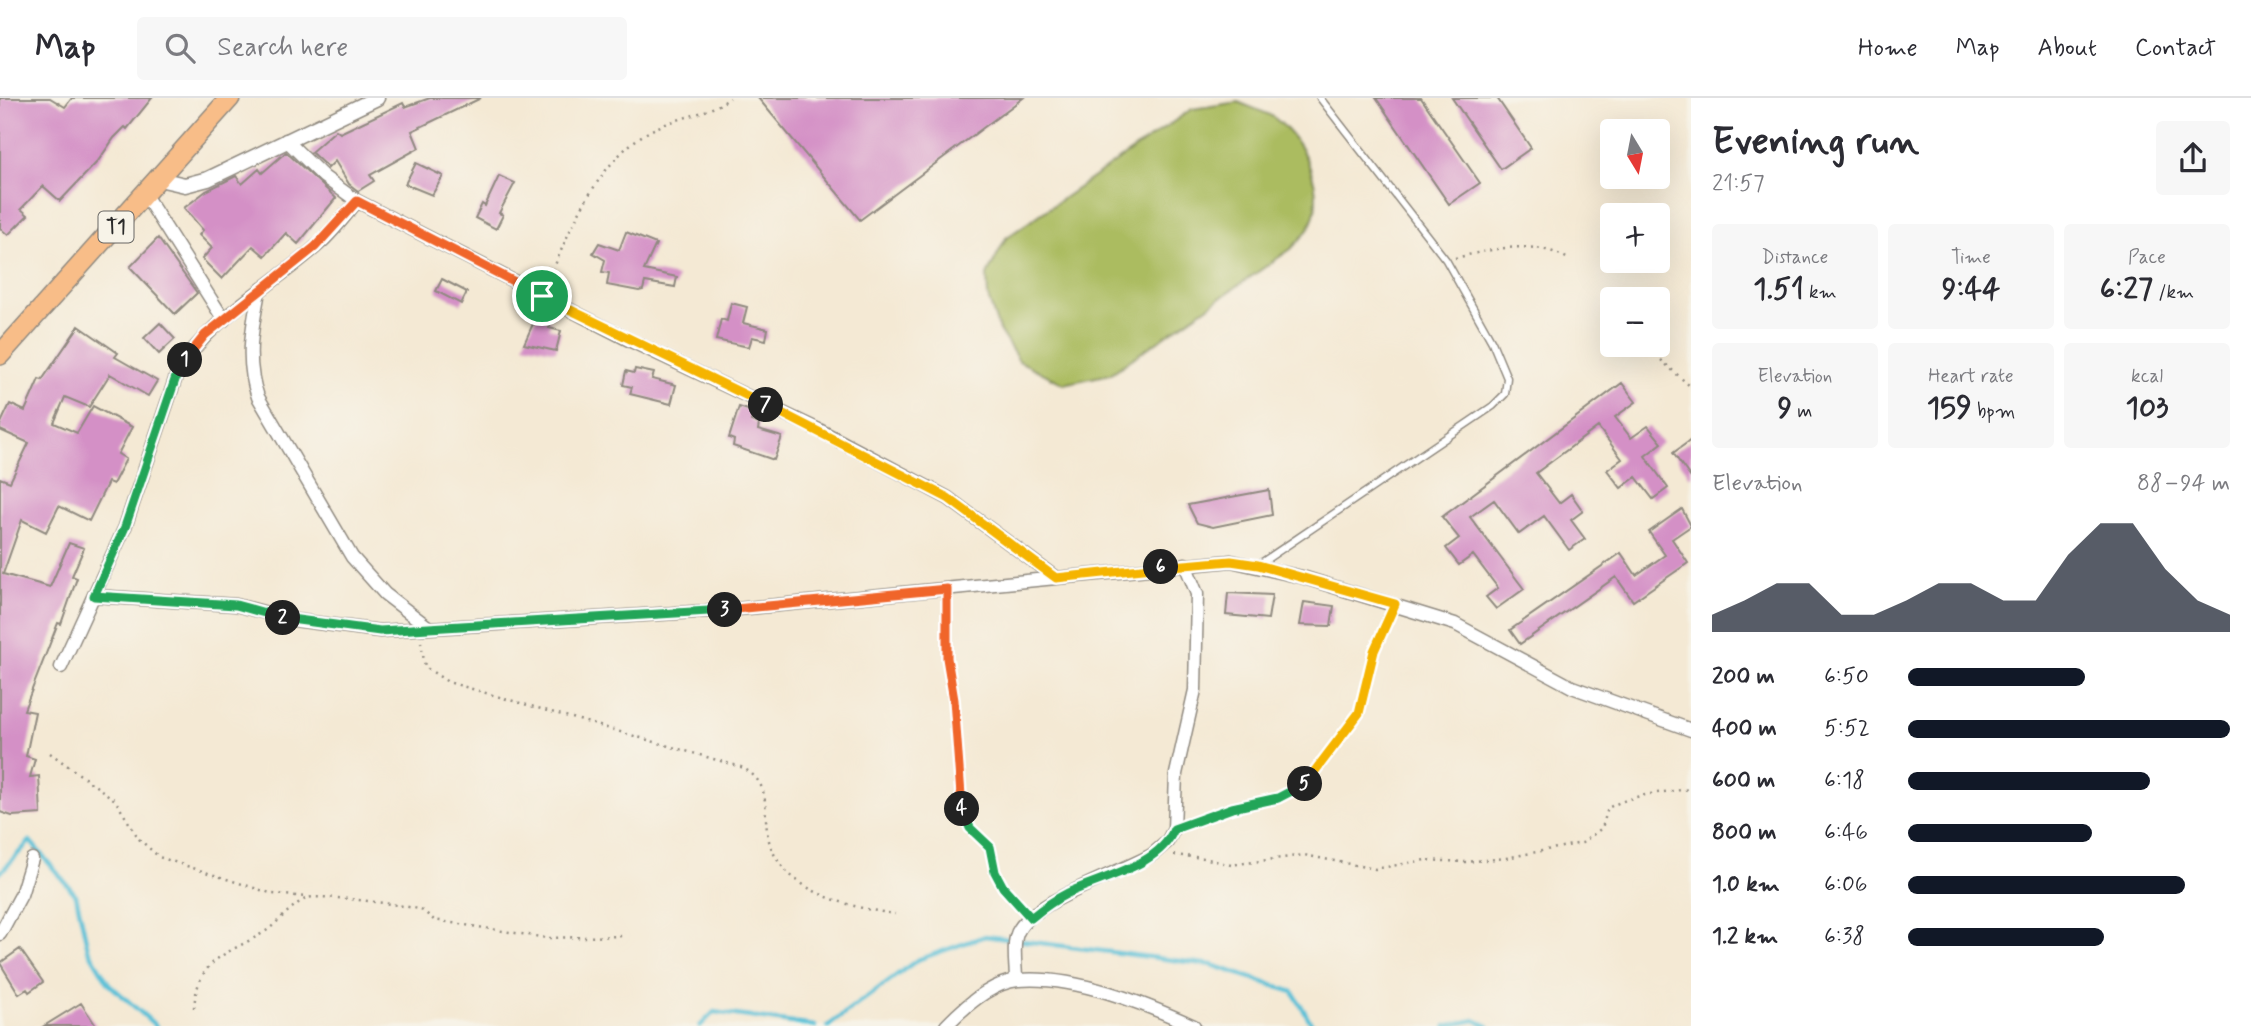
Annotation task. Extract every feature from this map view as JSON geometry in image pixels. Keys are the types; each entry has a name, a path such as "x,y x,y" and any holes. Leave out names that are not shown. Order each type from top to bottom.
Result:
{"highway":[{"name":"T1","path":"0,355 230,98"}],"street":[{"path":"159,179 185,185 208,179 377,98"},
{"path":"286,140 324,177 357,201 542,296 819,430 948,498 1056,578"},
{"path":"145,195 224,320"},
{"path":"61,667 125,527 178,371 205,335 325,238 357,201"},
{"path":"259,292 249,349 250,375 258,397 352,557 384,594 424,627"},
{"path":"94,596 236,605 294,620 364,631 727,610 1231,561 1258,565 1455,624 1572,687 1691,730"},
{"path":"1016,980 1016,935 1031,918 1067,894 1153,854 1167,842 1174,829 1176,774 1195,690 1197,598 1185,564"},
{"path":"0,934 21,895 32,859"},
{"path":"946,1026 975,999 1016,980 1074,985 1136,1002 1194,1026"}],"lane":[{"path":"1258,565 1396,474 1493,406 1505,394 1507,378 1492,342 1446,260 1320,98"}],"path":[{"path":"542,296 570,226 622,154 654,129 692,116 730,98"},
{"path":"1446,260 1520,246 1548,249 1570,260"},
{"path":"1661,360 1691,387"},
{"path":"947,589 947,658 964,816 970,828 990,847 995,872 1003,887 1031,918"},
{"path":"1174,829 1232,808 1278,798 1307,784 1359,713 1374,651 1395,604"},
{"path":"424,627 425,667 448,682 741,767 755,774 762,784 766,827 778,861 796,878 842,903 895,914"},
{"path":"50,753 115,800 139,839 159,857 273,894 325,896 420,909 434,920 547,938 624,936"},
{"path":"1153,854 1204,858 1231,865 1304,855 1375,869 1425,860 1465,862 1506,858 1582,843 1602,828 1608,808 1620,802 1658,792 1691,789"},
{"path":"194,1008 195,990 206,968 223,953 266,930 309,897"}],"green space":[{"path":"1238,102 1273,117 1303,152 1310,167 1316,199 1314,214 1303,236 1291,249 1110,374 1064,384 1019,361 999,330 988,297 987,275 1006,238 1192,109"}],"building":[{"path":"0,98 50,98 65,107 72,98 152,98 60,201 43,186 21,209 28,215 8,235 0,228"},
{"path":"430,98 481,98 412,131 419,148 370,175 374,181 358,191 349,184 335,161 328,168 311,152 336,130 340,133 403,103 405,107"},
{"path":"758,98 1023,98 860,220"},
{"path":"1376,98 1421,98 1480,183 1449,204"},
{"path":"1452,98 1497,98 1531,148 1501,169"},
{"path":"286,152 336,198 298,244 286,233 265,256 253,246 222,279 202,259 212,248 199,235 203,230 184,208 206,191 236,176 242,184 259,169 262,173"},
{"path":"416,163 443,176 432,195 405,184"},
{"path":"499,176 515,183 499,213 503,215 496,229 475,218 482,204 485,206"},
{"path":"626,232 656,244 644,270 677,277 675,287 645,282 643,290 639,291 607,285 609,273 602,272 605,260 593,253 599,243 619,250"},
{"path":"158,238 197,293 175,314 130,267"},
{"path":"442,279 467,292 461,304 436,291"},
{"path":"731,303 747,307 743,323 768,329 766,340 752,337 749,347 716,340 721,319 727,321"},
{"path":"536,317 551,321 549,328 561,331 556,351 524,344"},
{"path":"160,323 175,339 159,354 144,338"},
{"path":"79,326 118,353 115,357 157,381 148,396 110,374 89,407 65,397 54,423 77,433 93,406 132,427 118,454 126,459 113,484 108,482 89,521 59,506 46,532 22,520 3,574 50,587 69,543 84,548 72,576 77,578 61,624 58,623 24,710 35,712 26,756 35,759 30,777 39,776 41,814 12,816 0,812 0,478 10,482 29,443 0,430 0,425 10,404 25,411 39,379 42,380"},
{"path":"635,369 654,373 652,379 676,385 671,404 630,394 632,387 623,385 626,371 634,373"},
{"path":"1622,383 1636,402 1615,417 1631,438 1648,426 1662,443 1645,456 1668,488 1653,499 1636,477 1621,488 1607,470 1622,459 1598,427 1536,473 1559,503 1571,494 1583,511 1571,520 1585,539 1569,550 1544,516 1519,534 1494,500 1470,517 1524,589 1496,609 1486,597 1498,588 1473,555 1459,565 1446,548 1459,538 1442,517"},
{"path":"739,407 754,412 751,421 759,424 758,430 782,437 774,460 733,446 734,440 729,438"},
{"path":"1691,440 1691,478 1673,453"},
{"path":"1269,490 1272,515 1213,527 1197,523 1188,505"},
{"path":"1682,509 1691,526 1672,539 1688,563 1633,601 1616,577 1520,644 1510,630 1621,553 1636,575 1665,555 1649,532"},
{"path":"1228,593 1272,595 1268,619 1226,615"},
{"path":"1304,602 1334,606 1331,626 1300,625"},
{"path":"20,949 43,982 29,992 27,989 19,994 0,963"},
{"path":"81,1003 96,1026 44,1026"}],"waterway":[{"path":"0,873 30,841 76,895 88,949 109,984 156,1026"},
{"path":"828,1026 917,960 985,936 1212,965 1293,992 1313,1026"},
{"path":"700,1026 714,1012 815,1026"},
{"path":"1446,1026 1475,1020 1488,1026"}],"route":[{"path":"357,201 542,296 819,430 948,498 1005,543 1056,578 1231,561 1258,565 1395,604 1374,651 1359,713 1307,784 1278,798 1232,808 1174,829 1167,842 1142,861 1051,902 1031,918 1003,887 995,872 990,847 970,828 964,816 960,800 954,700 947,658 947,589 727,610 380,631 294,620 236,605 94,596 125,527 178,371 205,335 315,247 334,230 357,201"}]}
